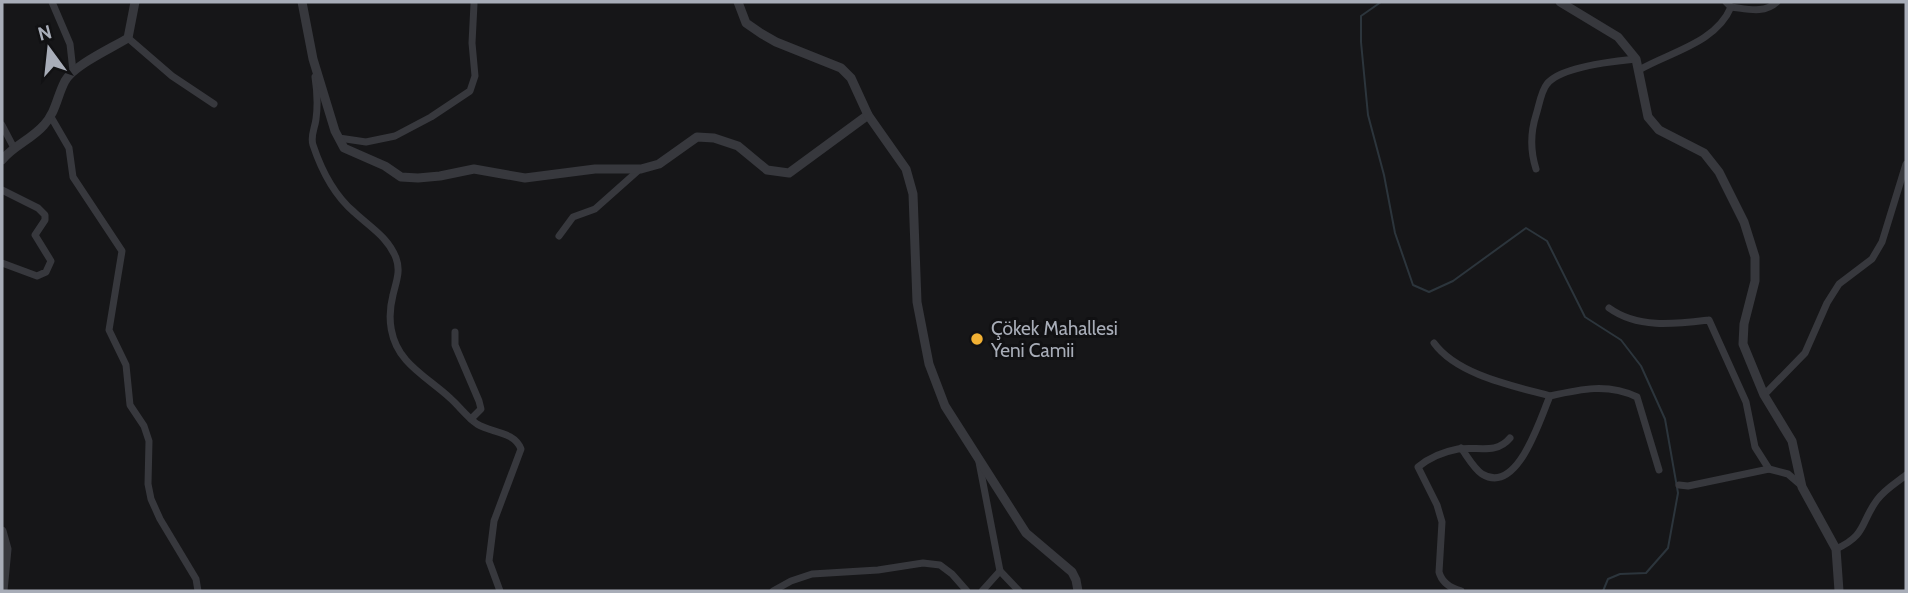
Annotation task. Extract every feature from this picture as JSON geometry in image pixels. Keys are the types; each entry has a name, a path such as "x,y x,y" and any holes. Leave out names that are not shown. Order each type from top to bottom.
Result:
{"street":[{"path":"52,2 70,44 74,71"},
{"path":"2,160 14,148 37,134 51,117 66,79 74,71 128,38 135,2"},
{"path":"302,2 317,90 317,109 311,140 332,187 352,211 376,229 388,243 397,261 398,276 389,311 396,347 407,361 471,419 485,428 510,436 519,442 522,449 494,521 489,561 500,591"},
{"path":"738,2 746,23 762,34 841,68 851,78 868,115 906,169 914,194 917,302 929,364 945,406 1026,533 1072,572 1078,591"},
{"path":"1560,2 1618,37 1636,60 1648,117 1659,130 1704,153 1720,172 1744,222 1755,257 1755,281 1744,324 1743,344 1764,395 1792,442 1802,486 1836,549 1839,591"},
{"path":"1639,70 1702,39 1728,16 1729,5 1760,10 1770,8 1777,2"},
{"path":"339,138 366,142 395,135 431,117 470,91 475,76 472,43 474,4"},
{"path":"128,38 172,76 214,104"},
{"path":"313,59 344,148 385,166 401,177 440,176 474,169 525,178 595,169 641,169 659,164 697,137 715,138 738,146 767,170 789,173 868,115"},
{"path":"1536,169 1530,151 1534,124 1546,84 1560,73 1606,63 1636,60"},
{"path":"51,117 69,148 73,177 122,251 109,330 126,365 130,405 144,426 149,441 148,484 151,499 196,579 198,591"},
{"path":"2,125 14,148"},
{"path":"1764,395 1805,353 1826,303 1839,284 1872,259 1882,242 1906,164"},
{"path":"559,236 573,217 595,209 641,169"},
{"path":"2,190 38,208 45,215 35,235 51,261 47,272 37,275 2,263"},
{"path":"1609,308 1619,316 1640,322 1661,324 1709,320 1746,402 1755,447 1769,469"},
{"path":"455,332 455,345 480,401 481,409 471,419"},
{"path":"1434,343 1440,351 1481,376 1550,396 1602,387 1637,397 1659,470"},
{"path":"1461,448 1481,474 1494,478 1510,473 1523,457 1550,396"},
{"path":"1461,591 1441,578 1439,572 1442,522 1437,505 1418,467 1430,457 1461,448 1490,449 1505,444 1510,438"},
{"path":"979,462 1000,571 1018,591"},
{"path":"1679,485 1769,469 1788,474 1802,486"},
{"path":"1836,549 1852,542 1866,524 1875,503 1884,491 1906,475"},
{"path":"2,531 7,549 3,591"},
{"path":"773,591 812,574 878,570 923,563 940,565 967,591"},
{"path":"982,591 1000,571"}],"waterway":[{"path":"1381,2 1361,16 1368,115 1384,175 1395,233 1413,285 1429,292 1453,281 1526,228 1547,241 1585,317 1621,340 1641,366 1665,419 1678,493 1668,548 1646,573 1620,574 1608,579 1603,591"}],"place":[{"name":"Çökek Mahallesi Yeni Camii","path":"977,339"}]}
